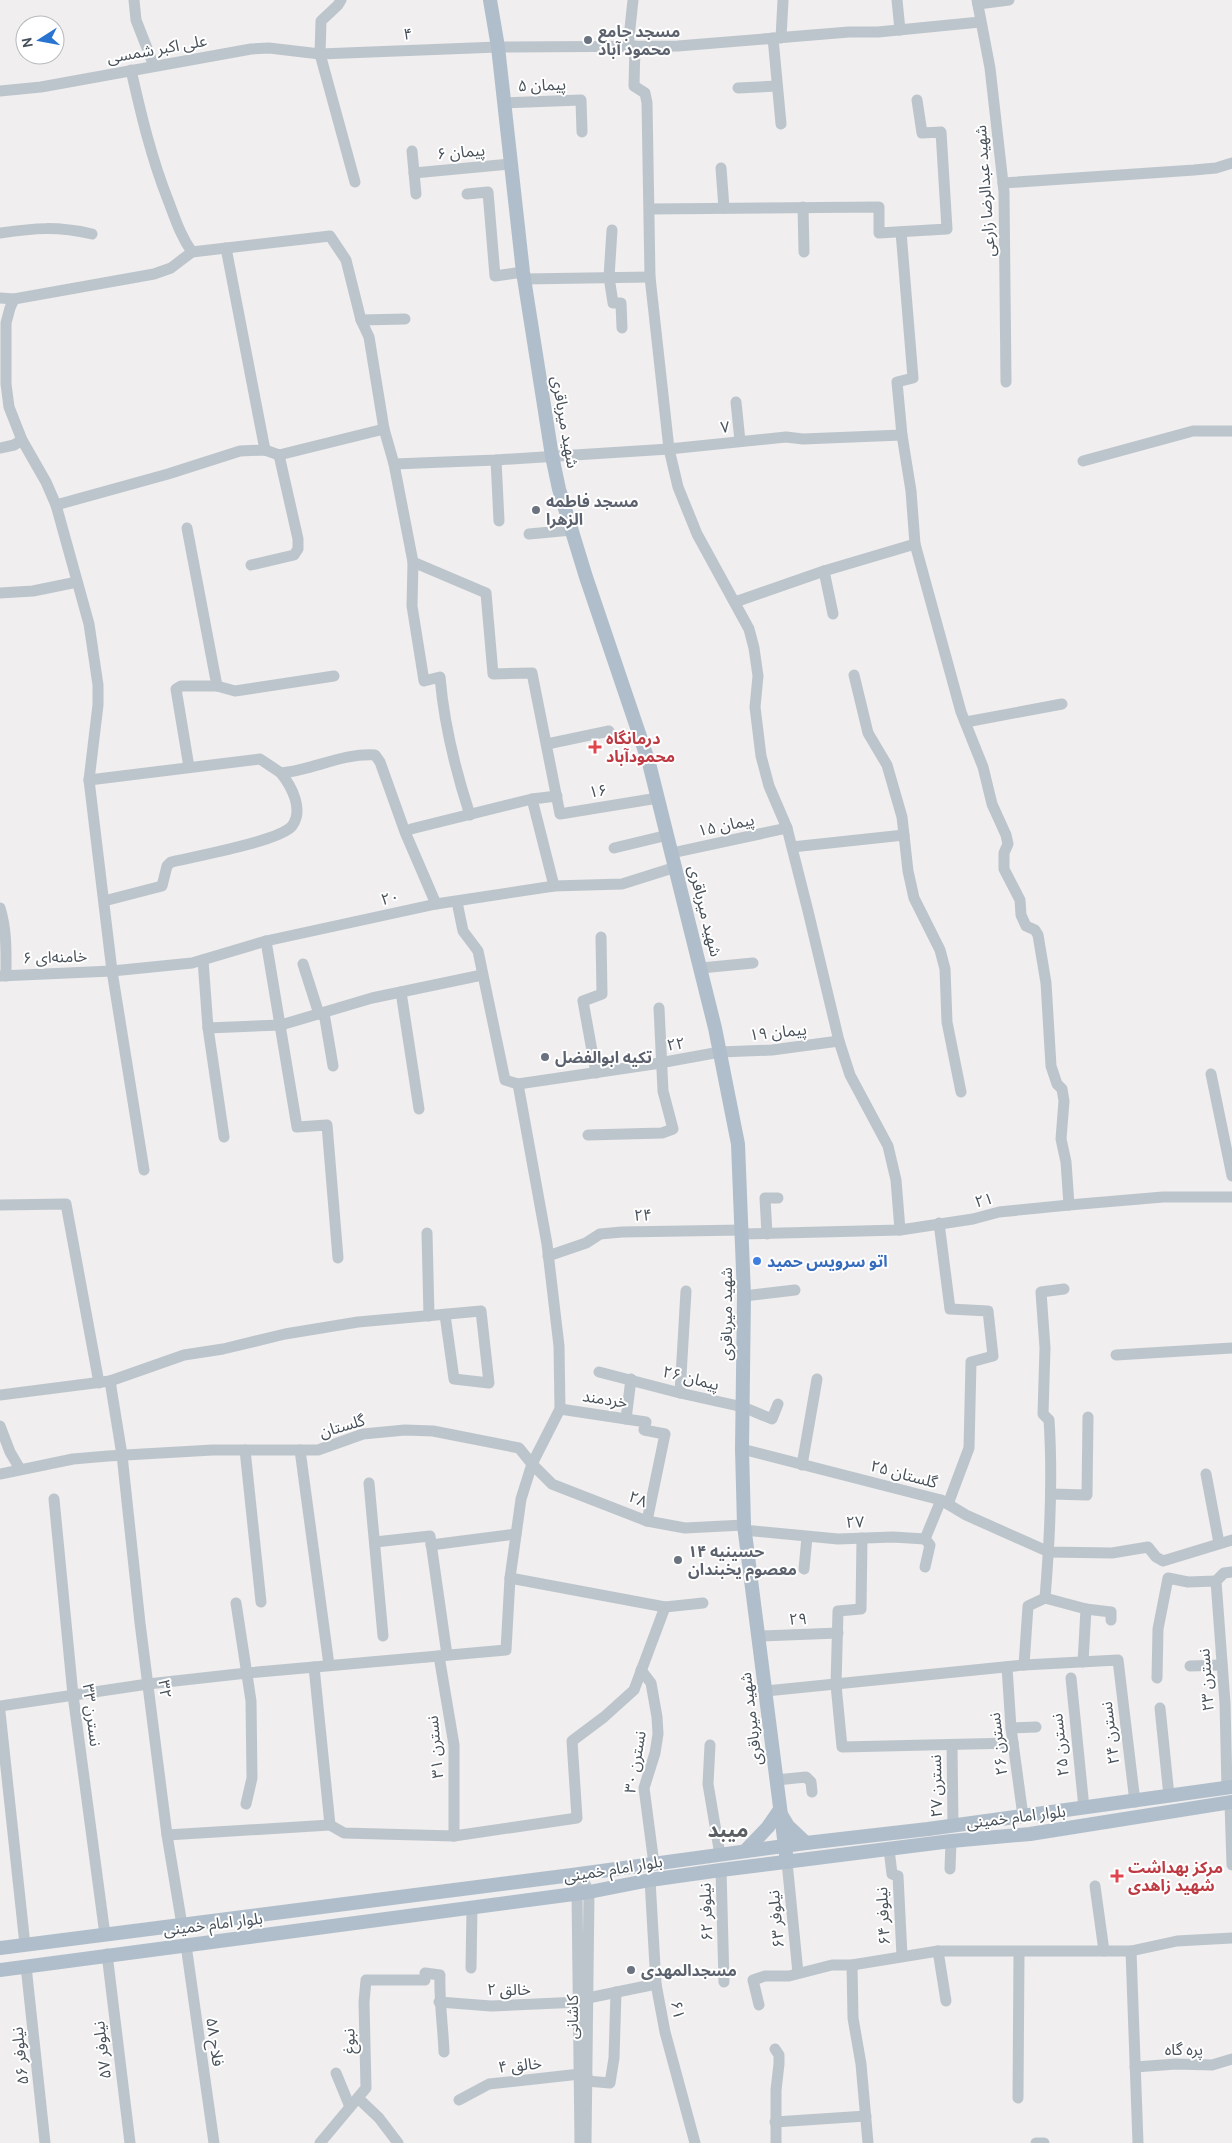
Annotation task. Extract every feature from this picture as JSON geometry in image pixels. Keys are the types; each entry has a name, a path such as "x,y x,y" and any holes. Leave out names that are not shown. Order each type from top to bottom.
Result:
{"main road":[{"name":"شهید میرباقری","path":"490,0 498,47 524,276 552,456 559,489 649,763 701,968 738,1144 743,1232 742,1449 744,1528 788,1862"},
{"name":"بلوار امام خمینی","path":"0,1948 182,1926 806,1843 953,1826 1135,1802 1230,1787"},
{"name":"بلوار امام خمینی","path":"0,1970 107,1954 583,1893 650,1880 721,1870 1030,1834 1231,1803"},
{"path":"745,1851 768,1827 780,1811 788,1826 806,1843"},
{"path":"261,1915 264,1935"}],"street":[{"path":"134,0 136,20 154,66"},
{"path":"341,0 321,21 320,54 355,182"},
{"path":"633,0 632,46 634,86 645,93 647,103 650,277 670,449 678,487 688,515 712,563 746,622 754,648 758,676 755,707 756,727 761,756 769,786 787,828 839,1041 850,1075 888,1146 896,1180 900,1230"},
{"path":"781,124 777,86 777,38 783,0"},
{"path":"897,0 900,30"},
{"path":"978,2 1009,0"},
{"name":"شهید عبدالرضا زارعی","path":"978,2 980,22 990,68 1003,184 1006,382"},
{"name":"۴","path":"320,54 498,47 678,46 900,30 980,22"},
{"name":"علی اکبر شمسی","path":"0,91 41,87 251,49 269,48 320,54"},
{"path":"131,70 149,147 159,177 181,236 192,252"},
{"path":"738,88 777,86"},
{"name":"پیمان ۵","path":"504,103 581,100 582,132"},
{"path":"650,209 878,207 879,233 947,229 941,132 922,133 917,100"},
{"path":"412,151 416,194"},
{"path":"1003,184 1216,168 1232,163"},
{"name":"پیمان ۶","path":"414,173 510,164"},
{"path":"721,168 724,208"},
{"path":"467,194 488,192 495,276 650,277"},
{"path":"803,207 804,252"},
{"path":"0,233 28,229 63,228 92,234"},
{"path":"612,230 609,278 613,303 621,303 622,328"},
{"path":"901,232 913,378 897,382 902,435 911,491 915,544 961,712 983,767 992,804 1006,835 1008,844 1004,853 1004,869 1020,900 1021,915 1026,926 1035,930 1038,935 1046,983 1051,1066 1057,1084 1062,1089 1064,1101 1061,1139 1066,1162 1069,1205"},
{"path":"0,298 14,299 154,274 171,268 192,252 330,236 346,260 360,320 369,337 384,429 394,464 412,562 412,606 424,681 440,677 442,706 451,752 470,815"},
{"path":"226,248 265,450"},
{"path":"14,299 6,323 6,384 9,407 22,440 46,482 56,505 89,624 98,685 98,705 89,780 112,971 144,1170"},
{"path":"360,320 405,319"},
{"path":"736,402 740,441"},
{"path":"56,505 168,474 240,450 265,450 279,456 384,429"},
{"path":"1083,461 1193,431 1232,431"},
{"name":"۷","path":"394,464 496,460 670,449 786,437 803,439 902,435"},
{"path":"0,448 14,445 22,440"},
{"path":"251,565 294,555 298,549 298,539 279,456"},
{"path":"496,460 499,521"},
{"path":"187,528 217,686"},
{"path":"530,534 572,530"},
{"path":"735,602 824,571 915,544"},
{"path":"411,829 532,798 557,796 532,673 494,674 486,593 412,562"},
{"path":"824,571 833,614"},
{"path":"0,593 33,591 78,582"},
{"path":"854,675 868,733 886,766 902,817 908,872 914,898 940,950 945,969 947,1022 961,1092"},
{"path":"189,767 176,689 181,686 217,686 235,690 334,676"},
{"path":"966,722 1062,704"},
{"path":"547,744 610,731"},
{"path":"281,773 294,772 358,754 374,755 380,762 405,832 436,904"},
{"path":"89,780 119,778 189,767 260,759 281,773 290,784 297,807 296,818 291,827 267,839 171,862 167,866 165,882 162,886 104,901"},
{"name":"۱۶","path":"557,796 560,814 658,798"},
{"path":"532,798 554,886"},
{"name":"پیمان ۱۵","path":"672,853 787,828"},
{"path":"614,848 668,835"},
{"path":"792,847 904,835"},
{"name":"۲۰","path":"112,971 192,963 266,941 436,904 554,886 622,884 676,867"},
{"path":"0,1706 148,1684 247,1673 506,1650 510,1578 521,1499 532,1464 560,1409 559,1346 548,1256 518,1084 505,1080 478,951 463,931 457,902"},
{"path":"0,908 6,943 3,976"},
{"path":"596,1072 583,1001 602,994 601,937"},
{"path":"266,941 297,1127 327,1124 338,1258"},
{"path":"203,960 208,1028 224,1138"},
{"path":"701,968 752,963"},
{"path":"303,964 321,1014 333,1066"},
{"name":"خامنه‌ای ۶","path":"3,976 112,971"},
{"path":"208,1028 281,1025 372,998 482,975"},
{"path":"401,992 419,1109"},
{"path":"588,1135 662,1133 673,1129 663,1091 659,1008"},
{"name":"پیمان ۱۹","path":"720,1052 772,1050 839,1041"},
{"name":"۲۲","path":"518,1084 661,1063 720,1052"},
{"path":"1211,1074 1232,1176"},
{"name":"۲۱","path":"743,1232 767,1234 900,1230 973,1219 999,1212 1069,1205 1163,1197 1232,1197"},
{"path":"767,1234 765,1198 778,1198"},
{"name":"۳۲","path":"0,1205 66,1204 104,1382 122,1455 167,1835 182,1926"},
{"path":"925,1567 930,1545 925,1539 969,1448 971,1362 992,1356 988,1311 950,1309 939,1223"},
{"name":"۲۴","path":"548,1256 586,1243 600,1234 622,1232 743,1232"},
{"path":"426,1233 429,1316"},
{"path":"1045,1598 1051,1494 1049,1420 1043,1414 1045,1348 1041,1292 1064,1289"},
{"path":"744,1296 795,1290"},
{"path":"680,1393 686,1291"},
{"path":"0,1395 104,1382 184,1355 358,1322 481,1311 489,1383 454,1379 445,1315"},
{"path":"1116,1355 1232,1348"},
{"name":"پیمان ۲۶","path":"599,1372 743,1407 772,1419 778,1404"},
{"path":"626,1419 631,1379"},
{"path":"802,1465 817,1379"},
{"name":"خردمند","path":"560,1409 646,1422 644,1430 665,1434 647,1521"},
{"path":"1051,1494 1087,1495 1088,1417"},
{"path":"0,1426 10,1452 20,1469"},
{"name":"گلستان","path":"0,1474 73,1458 245,1450 318,1450 363,1434 405,1430 433,1432 520,1448 532,1464"},
{"name":"گلستان ۲۵","path":"742,1449 944,1502 996,1530 1049,1552"},
{"path":"245,1450 261,1602"},
{"path":"300,1450 329,1665"},
{"name":"۲۸","path":"532,1464 552,1484 647,1521 685,1528 744,1528"},
{"path":"1206,1474 1219,1543"},
{"path":"369,1483 383,1636"},
{"name":"نسترن ۳۳","path":"54,1499 73,1695 105,1935"},
{"name":"۲۷","path":"744,1528 807,1537 925,1539"},
{"path":"374,1542 430,1536 431,1545 516,1534"},
{"path":"804,1569 807,1537"},
{"path":"862,1538 861,1609 838,1611 836,1685 842,1747 1013,1743"},
{"path":"1049,1552 1112,1553 1148,1547 1156,1557 1163,1560 1232,1540"},
{"name":"نسترن ۳۱","path":"431,1545 454,1745 454,1836"},
{"path":"1157,1678 1158,1629 1168,1578 1163,1560"},
{"path":"1168,1578 1188,1582 1224,1575"},
{"name":"نسترن ۲۳","path":"1224,1575 1226,1651 1222,1665 1230,1787"},
{"path":"510,1578 665,1607 703,1603"},
{"path":"1024,1665 1028,1606 1045,1598 1086,1609 1111,1612 1111,1620"},
{"path":"236,1603 251,1701 252,1778 246,1804"},
{"path":"167,1835 330,1825 344,1832 454,1836 577,1818 572,1741 604,1717 634,1690 665,1607"},
{"path":"766,1691 1024,1665 1083,1662 1086,1609"},
{"name":"۲۹","path":"759,1636 838,1633"},
{"name":"نسترن ۲۴","path":"1083,1662 1118,1660 1135,1802"},
{"path":"1190,1666 1222,1665"},
{"path":"314,1667 330,1825"},
{"name":"نسترن ۲۶","path":"1007,1667 1011,1728 1023,1816"},
{"name":"نسترن ۳۰","path":"641,1670 651,1683 658,1734 655,1753 644,1788 654,1864"},
{"name":"نسترن ۲۵","path":"1071,1678 1084,1808"},
{"path":"1160,1708 1169,1796"},
{"path":"0,1712 25,1945"},
{"path":"1011,1728 1036,1728"},
{"path":"710,1745 708,1784 720,1855"},
{"name":"نسترن ۲۷","path":"952,1745 953,1826"},
{"path":"776,1780 806,1777 811,1782 812,1792"},
{"path":"1231,1803 1232,1865"},
{"path":"950,1869 951,1842"},
{"name":"نیلوفر ۶۴","path":"889,1849 892,1874 898,1876 902,1956"},
{"name":"نیلوفر ۶۳","path":"788,1862 798,1973"},
{"name":"نیلوفر ۶۲","path":"721,1870 724,1982"},
{"path":"580,1874 583,1893"},
{"name":"۶۱","path":"650,1880 656,1984 694,2143"},
{"path":"1095,1886 1104,1951"},
{"name":"کاشانی","path":"583,1893 586,2143"},
{"path":"471,1968 472,1907"},
{"path":"759,2005 753,1980 765,1976 789,1976 832,1966 852,1965 902,1956 938,1951 1131,1951 1177,1942 1232,1938"},
{"name":"فلاح ۵۸","path":"186,1945 214,2143"},
{"path":"938,1951 946,2001"},
{"path":"1131,1951 1138,2143"},
{"path":"1018,2098 1019,1952"},
{"name":"نیلوفر ۵۷","path":"107,1954 130,2143"},
{"path":"852,1965 853,2018 861,2064 868,2143"},
{"name":"نیلوفر ۵۶","path":"26,1966 45,2143"},
{"name":"نبوغ","path":"320,2143 366,2088 364,2002 366,1980 440,1975 439,2002"},
{"name":"خالق ۲","path":"439,2002 491,2006 584,2000 656,1984"},
{"name":"خالق ۴","path":"458,2100 489,2084 585,2077 610,2082 614,2058 616,1992"},
{"path":"439,2002 443,2019 444,2052"},
{"path":"775,2049 779,2064 776,2143"},
{"name":"پره گاه","path":"1134,2067 1176,2064 1212,2065 1232,2059"},
{"path":"336,2073 350,2107"},
{"name":"کاشانی","path":"580,2143 585,2077"},
{"path":"358,2098 379,2118 398,2143"},
{"path":"776,2122 866,2116"},
{"path":"1036,2143 1044,2143"}],"place":[{"name":"مسجد جامع محمود آباد","path":"588,40"},
{"name":"مسجد فاطمه الزهرا","path":"536,510"},
{"name":"درمانگاه محمودآباد","path":"595,747"},
{"name":"تکیه ابوالفضل","path":"545,1057"},
{"name":"اتو سرویس حمید","path":"757,1261"},
{"name":"حسینیه ۱۴ معصوم یخبندان","path":"678,1560"},
{"name":"مرکز بهداشت شهید زاهدی","path":"1117,1876"},
{"name":"مسجدالمهدی","path":"631,1970"}],"district":[{"name":"میبد","path":"728,1829"}]}
